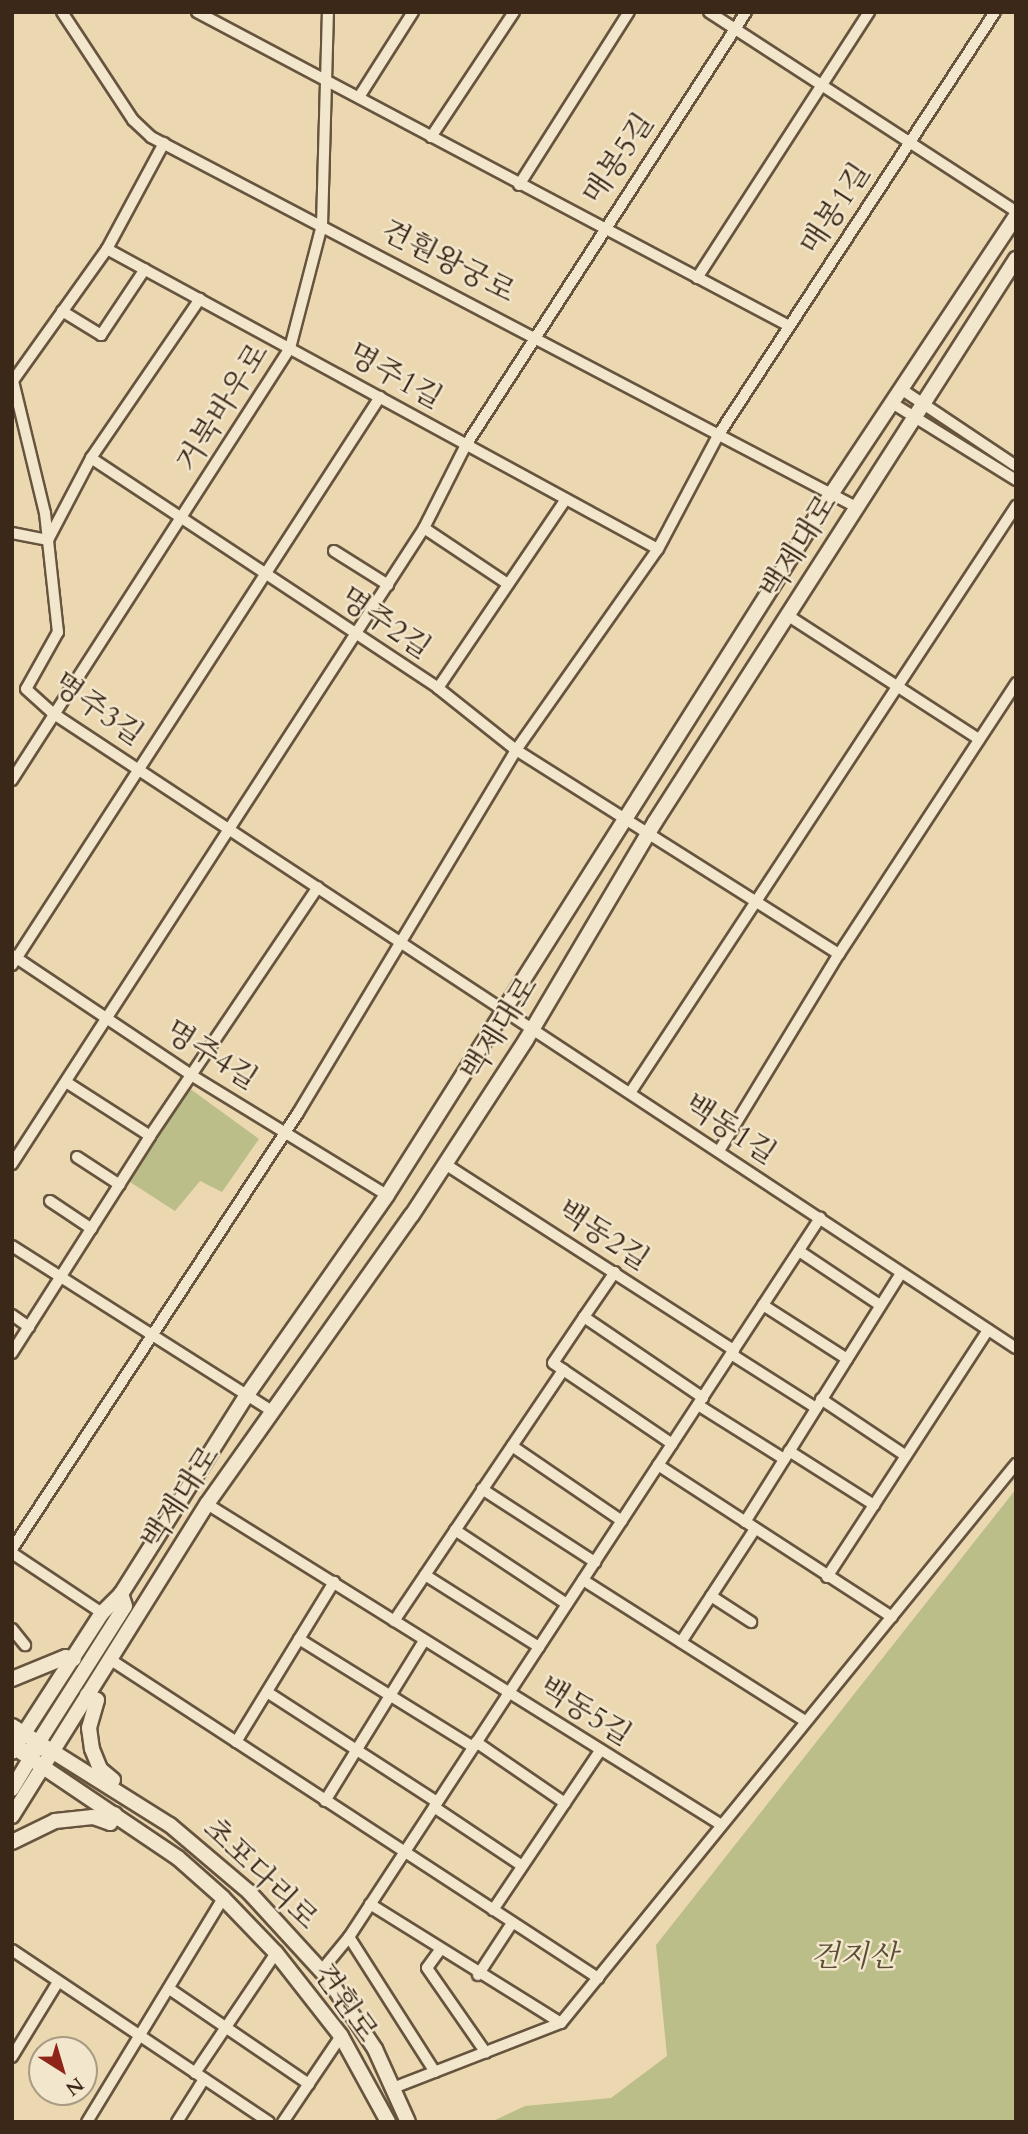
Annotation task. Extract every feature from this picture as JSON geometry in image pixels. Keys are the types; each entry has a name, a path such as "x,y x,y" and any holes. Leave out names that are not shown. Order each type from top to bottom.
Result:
{"street":[{"name":"견훤왕궁로","path":"62,12 133,120 164,143 534,335 856,507"},
{"path":"197,12 789,326"},
{"name":"거북바우로","path":"12,780 290,348 322,225 328,12"},
{"path":"359,97 413,12"},
{"path":"431,136 514,12"},
{"path":"519,185 629,12"},
{"path":"709,12 1016,214"},
{"name":"매봉5길","path":"12,1164 109,1021 229,828 388,585 424,528 466,444 534,335 746,12"},
{"path":"697,278 869,12"},
{"name":"매봉1길","path":"12,1551 286,1130 403,943 516,750 658,549 719,434 995,12"},
{"name":"명주3길","path":"164,143 107,249 12,381 48,540 58,632 26,689 54,714 532,1029"},
{"name":"백제대로","path":"13,1749 19,1730 74,1659 102,1614 121,1594 247,1395 387,1195 831,494 1016,214"},
{"name":"명주1길","path":"107,249 658,549"},
{"name":"백제대로","path":"12,1816 44,1747 87,1695 207,1504 270,1410 445,1164 532,1029 647,835 1016,259"},
{"path":"62,311 101,335 145,269"},
{"path":"12,533 48,540 91,458 200,299"},
{"path":"901,389 918,410 1016,480"},
{"path":"14,959 267,575 380,397"},
{"path":"892,403 918,410 1016,466"},
{"name":"명주2길","path":"91,458 438,688 516,750 839,954"},
{"path":"438,688 566,499"},
{"path":"630,1093 1016,506"},
{"path":"424,528 508,584"},
{"path":"334,551 388,585"},
{"path":"787,615 979,739"},
{"path":"719,1151 839,954 1016,682"},
{"path":"12,1353 150,1136 318,887"},
{"name":"명주4길","path":"14,959 191,1075 286,1130 387,1195"},
{"name":"백동1길","path":"532,1029 1016,1348"},
{"path":"66,1082 150,1136"},
{"path":"77,1157 120,1185"},
{"name":"백동2길","path":"445,1164 615,1272 733,1352 818,1404"},
{"path":"50,1201 92,1228"},
{"path":"321,1971 349,1937 820,1218"},
{"path":"12,1246 270,1410"},
{"path":"799,1251 880,1306"},
{"path":"615,1272 553,1363 672,1444"},
{"path":"745,1522 901,1273"},
{"path":"763,1305 847,1359"},
{"path":"12,1315 29,1327"},
{"path":"583,1317 700,1401 874,1505"},
{"path":"827,1577 988,1330"},
{"path":"394,1621 563,1370"},
{"path":"818,1404 906,1456"},
{"path":"512,1446 622,1521"},
{"path":"393,2088 561,2023 720,1824 1016,1464"},
{"path":"658,1465 891,1617"},
{"path":"482,1489 594,1562"},
{"name":"백동5길","path":"207,1504 720,1824"},
{"path":"681,1642 755,1529"},
{"path":"455,1530 567,1604"},
{"path":"12,1551 102,1614"},
{"path":"425,1574 539,1647"},
{"path":"583,1580 805,1721"},
{"path":"236,1742 334,1582"},
{"path":"44,1747 125,1606 121,1594"},
{"path":"711,1596 751,1622"},
{"path":"12,1629 25,1645"},
{"path":"299,1639 475,1745 565,1803"},
{"path":"325,1801 424,1641"},
{"path":"12,1679 66,1657 74,1659"},
{"path":"111,1660 598,1978"},
{"path":"267,1692 356,1750 522,1866"},
{"path":"87,1695 97,1700 89,1728 92,1749 100,1769 118,1784 116,1789"},
{"path":"12,1789 35,1763 19,1730"},
{"name":"초포다리로","path":"19,1730 170,1825 249,1892 321,1971 375,2049 408,2122"},
{"name":"견훤로","path":"13,1749 178,1858 223,1898 276,1953 341,2036 387,2122"},
{"path":"493,1910 600,1751"},
{"path":"12,1842 55,1821 93,1817 110,1823 116,1815"},
{"path":"87,2122 138,2036 170,1990 223,1898"},
{"path":"370,1904 478,1975 561,2023"},
{"path":"478,1975 512,1923"},
{"path":"349,1937 435,2072"},
{"path":"12,1950 269,2122"},
{"path":"440,1950 427,1968 486,2053"},
{"path":"177,2122 227,2028 276,1953"},
{"path":"12,2057 58,1982"},
{"path":"170,1990 309,2084"},
{"path":"283,2122 341,2036"}],"green space":[{"path":"189,1088 259,1139 222,1192 200,1181 175,1211 130,1182"},
{"name":"건지산","path":"1016,1489 1016,2122 491,2122 525,2106 611,2098 667,2056 656,1945"}]}
